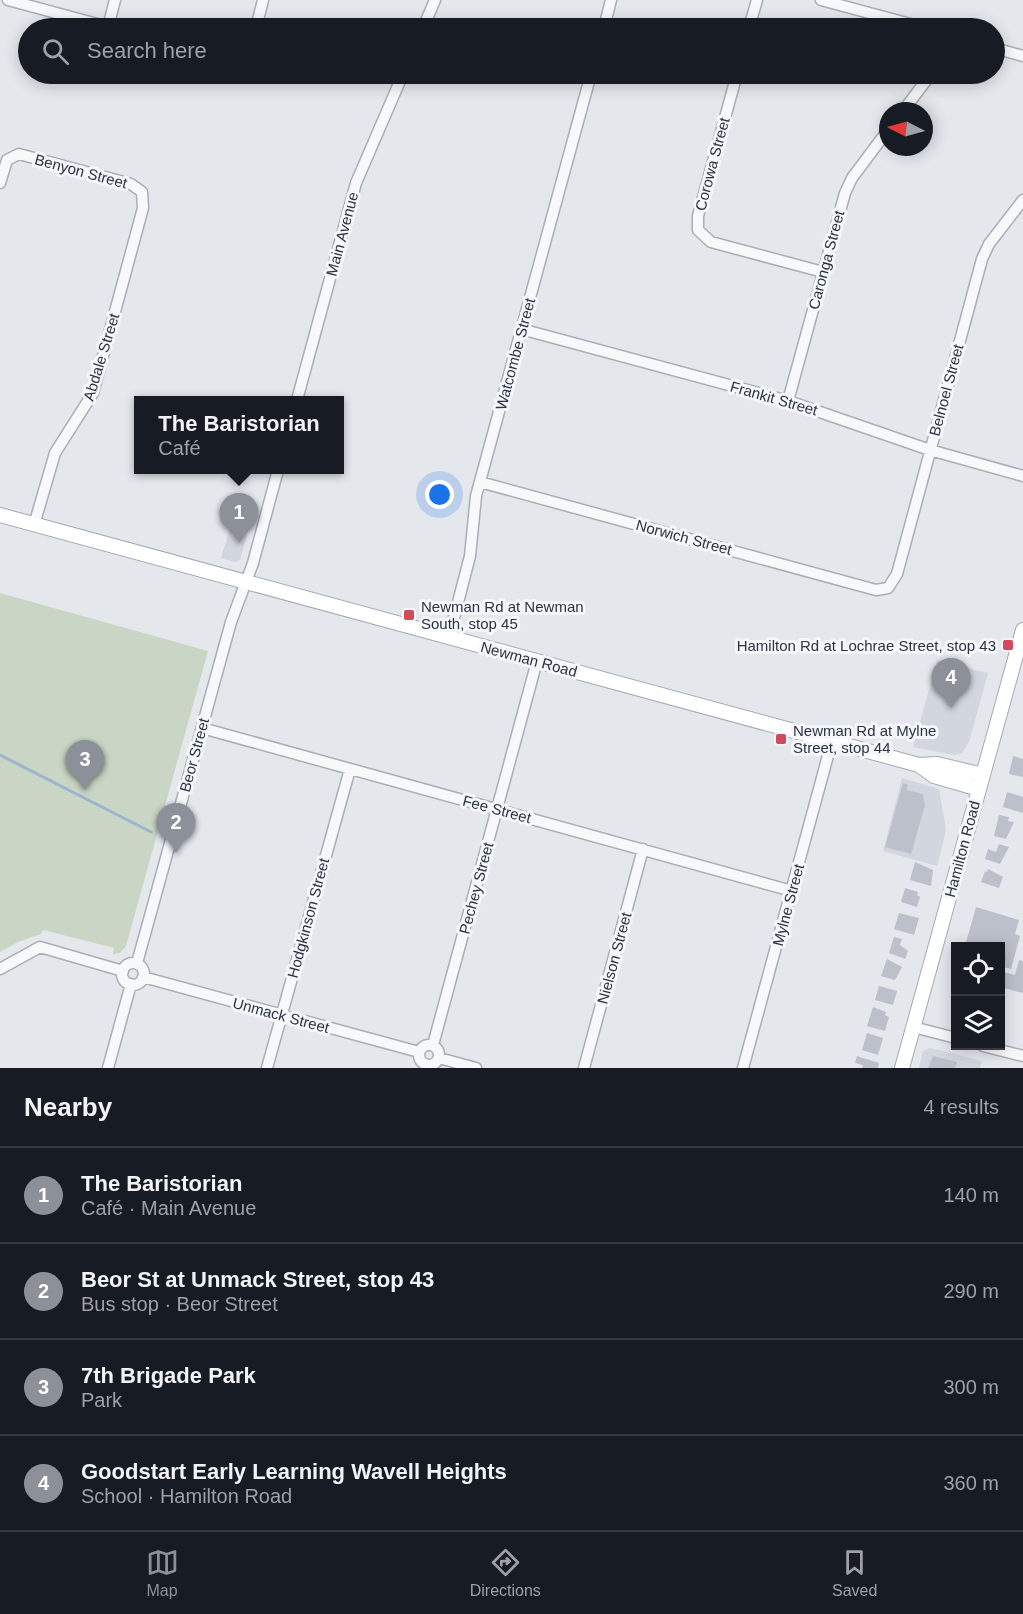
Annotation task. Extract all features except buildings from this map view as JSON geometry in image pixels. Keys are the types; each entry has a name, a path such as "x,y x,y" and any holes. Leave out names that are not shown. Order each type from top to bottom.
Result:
{"main road":[{"name":"Newman Road","path":"0,515 919,765 934,776 981,782"},
{"name":"Hamilton Road","path":"902,1068 1023,630"}],"street":[{"path":"8,0 74,18"},
{"path":"112,18 115,0"},
{"path":"258,18 263,0"},
{"path":"427,18 435,0"},
{"path":"606,18 611,0"},
{"path":"752,18 757,0"},
{"path":"821,0 888,18"},
{"path":"1005,51 1023,56"},
{"name":"Main Avenue","path":"298,396 356,183 399,84"},
{"name":"Watcombe Street","path":"448,637 470,556 474,511 480,482 588,84"},
{"name":"Corowa Street","path":"734,84 698,216 701,235 711,242 823,272"},
{"path":"910,102 924,84"},
{"name":"Caronga Street","path":"788,401 848,185 879,142"},
{"name":"Benyon Street","path":"0,183 7,160 19,154 147,190"},
{"name":"Abdale Street","path":"34,525 55,453 93,393 147,190"},
{"name":"Belnoel Street","path":"888,588 897,574 982,259 990,244 1023,200"},
{"name":"Frankit Street","path":"521,328 788,401 930,450 1023,476"},
{"path":"245,582 277,474"},
{"name":"Norwich Street","path":"480,482 872,588 888,588"},
{"name":"Beor Street","path":"137,963 245,582"},
{"name":"Pechey Street","path":"433,1045 537,661"},
{"name":"Fee Street","path":"202,728 792,891"},
{"name":"Mylne Street","path":"744,1068 832,741"},
{"name":"Hodgkinson Street","path":"267,1068 350,769"},
{"name":"Nielson Street","path":"584,1068 643,849"},
{"path":"0,969 40,947 123,971"},
{"path":"130,963 137,963 144,971 139,983 131,984 125,981 123,971 130,963"},
{"name":"Unmack Street","path":"143,977 419,1052"},
{"path":"108,1068 131,984"},
{"path":"913,1027 951,1037"},
{"path":"426,1045 433,1045 439,1052 439,1058 436,1063 426,1067 421,1062 419,1052 426,1045"},
{"path":"999,1050 1023,1056"},
{"path":"439,1058 476,1068"}],"shaded area":[{"path":"233,518 251,520 240,560 235,562 221,558"},
{"path":"937,661 988,673 969,742 962,753 954,755 913,747"},
{"path":"902,778 939,789 946,830 937,866 883,851"},
{"path":"930,1048 982,1061 980,1068 919,1068 923,1051"}],"green space":[{"path":"0,593 208,651 126,946 120,953 113,954 114,948 43,930 41,934 18,942 0,952"}],"waterway":[{"path":"0,755 151,832"}],"place":[{"name":"The Baristorian","path":"239,543"},
{"name":"Newman Rd at Newman South, stop 45","path":"409,615"},
{"name":"Hamilton Rd at Lochrae Street, stop 43","path":"1008,645"},
{"name":"Goodstart Early Learning Wavell Heights","path":"951,708"},
{"name":"Newman Rd at Mylne Street, stop 44","path":"781,739"},
{"name":"7th Brigade Park","path":"85,790"},
{"name":"Beor St at Unmack Street, stop 43","path":"176,853"}]}
